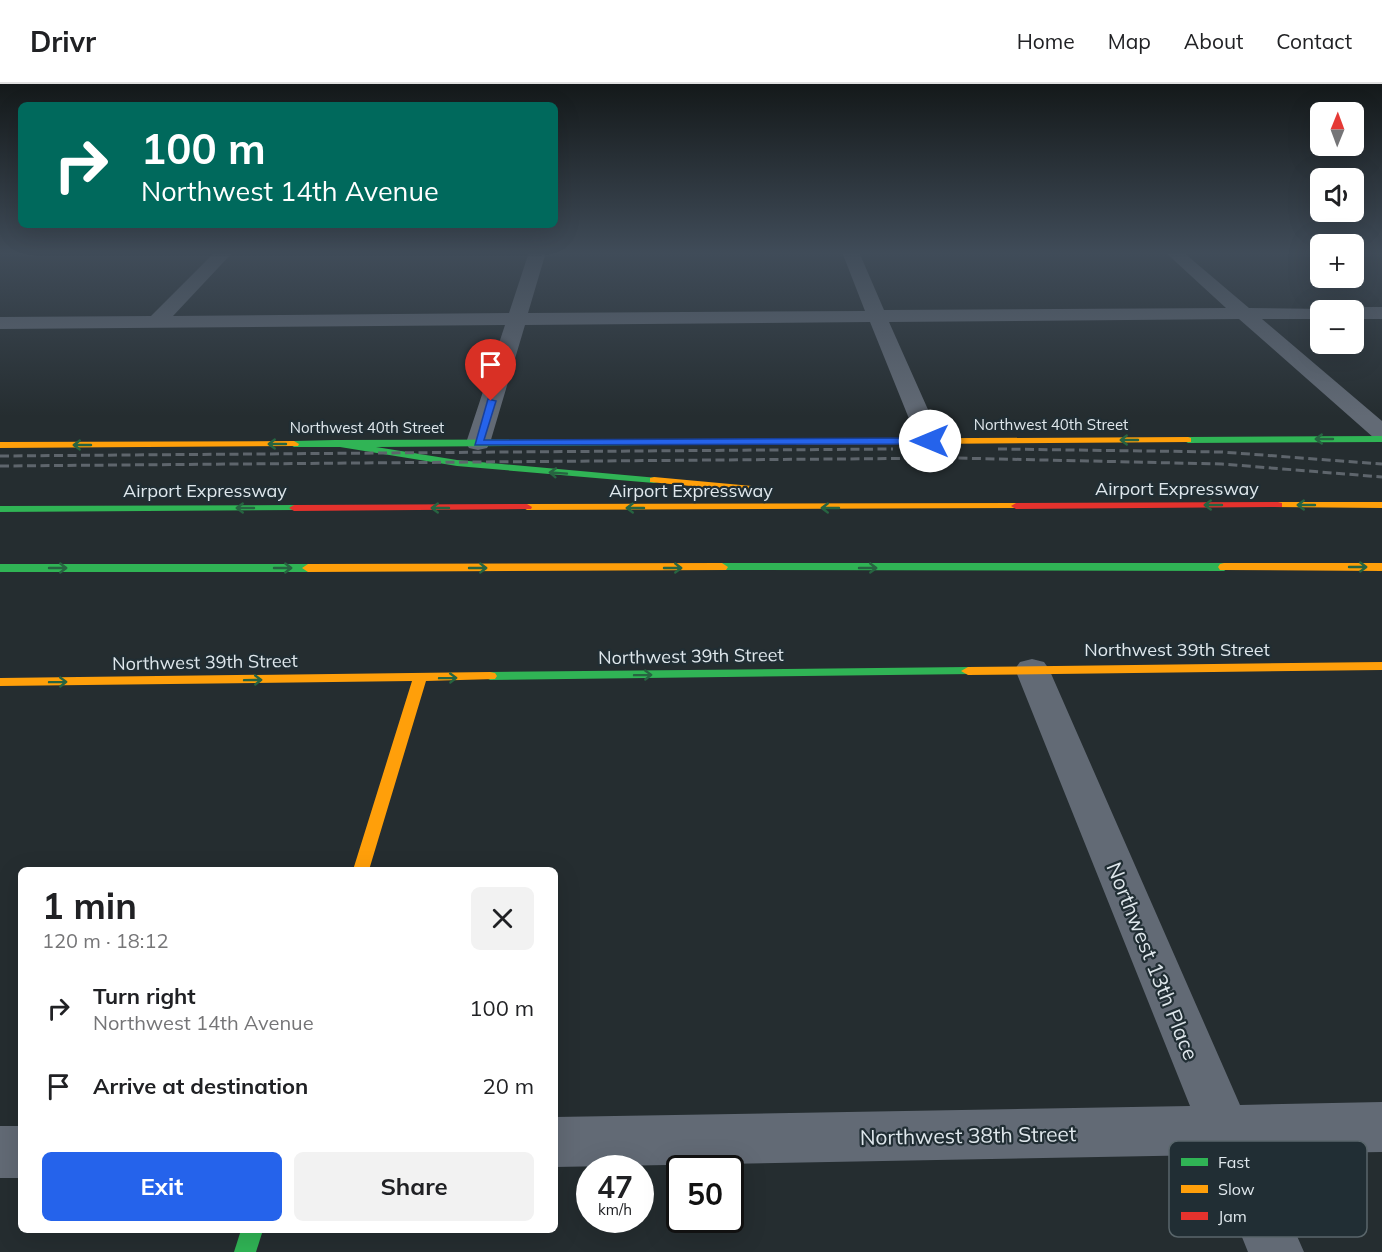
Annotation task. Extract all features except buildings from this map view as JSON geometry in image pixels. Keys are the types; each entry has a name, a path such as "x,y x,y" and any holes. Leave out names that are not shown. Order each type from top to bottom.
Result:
{"main road":[{"name":"Northwest 40th Street","path":"0,445 1382,439"},
{"path":"335,443 457,463 763,490"},
{"path":"787,492 1056,506"},
{"name":"Airport Expressway","path":"0,509 1382,506"},
{"path":"1258,567 1359,582"},
{"path":"0,568 1382,567"},
{"name":"Northwest 39th Street","path":"0,682 1382,666"},
{"path":"362,867 420,678"},
{"path":"245,1252 251,1233"}],"street":[{"path":"155,323 171,307"},
{"path":"478,443 522,307"},
{"path":"873,307 930,441"},
{"path":"1235,307 1382,433"},
{"path":"0,323 1310,313"},
{"path":"1364,313 1382,313"},
{"name":"Northwest 13th Place","path":"1032,669 1228,1141"},
{"name":"Northwest 38th Street","path":"558,1142 1382,1127"},
{"path":"0,1152 18,1152"},
{"name":"Northwest 13th Place","path":"1269,1237 1276,1252"}],"railway":[{"path":"0,456 893,449"},
{"path":"998,449 1222,452 1382,464"},
{"path":"0,466 955,458 1222,464 1382,477"}],"traffic: fast":[{"path":"1188,440 1382,439"},
{"path":"294,444 797,442"},
{"path":"335,443 457,463 654,480"},
{"path":"0,509 294,508"},
{"path":"722,567 1224,567"},
{"path":"0,568 308,568"},
{"path":"490,676 968,671"},
{"path":"245,1252 251,1233"}],"traffic: slow":[{"path":"797,442 1188,440"},
{"path":"0,445 294,444"},
{"path":"654,480 752,489"},
{"path":"1278,505 1382,505"},
{"path":"527,507 1016,506"},
{"path":"308,568 722,567"},
{"path":"1224,567 1382,567"},
{"path":"968,671 1382,666"},
{"path":"0,682 490,676"},
{"path":"362,867 420,678"}],"traffic: jam":[{"path":"1016,506 1278,505"},
{"path":"294,508 527,507"}],"route":[{"path":"491,401 478,443 930,441"}]}
